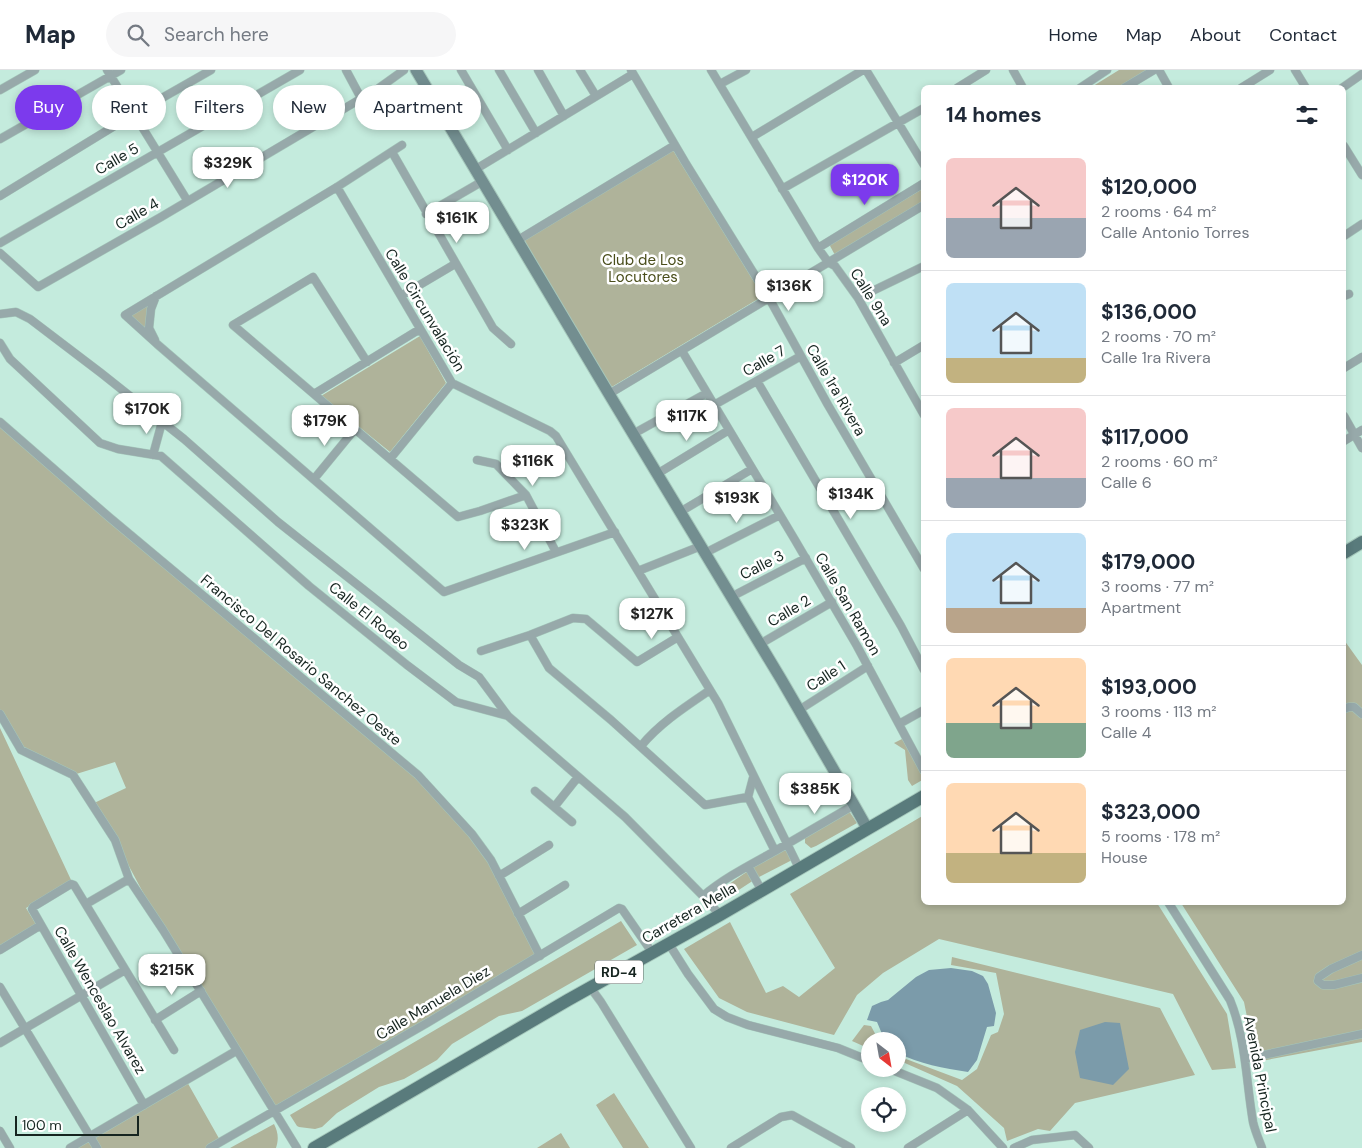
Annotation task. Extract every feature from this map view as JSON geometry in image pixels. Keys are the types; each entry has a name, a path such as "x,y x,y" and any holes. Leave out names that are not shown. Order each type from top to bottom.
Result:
{"main road":[{"path":"1346,552 1362,542"},
{"name":"Carretera Mella","path":"314,1148 921,798"}],"street":[{"path":"0,90 35,70"},
{"path":"0,139 109,73 121,70"},
{"path":"166,96 211,70"},
{"name":"Calle 5","path":"0,243 300,70"},
{"path":"346,70 355,87"},
{"name":"Calle 4","path":"381,85 404,70"},
{"path":"416,70 800,710 867,828"},
{"path":"460,70 508,150"},
{"path":"499,70 536,133"},
{"path":"538,70 564,116"},
{"path":"580,70 596,96"},
{"name":"Calle 9na","path":"711,70 818,248 828,262 835,266 858,298 894,363 920,402"},
{"path":"720,84 746,70"},
{"path":"752,137 864,70 921,161"},
{"path":"962,85 986,70"},
{"path":"1013,70 1022,85"},
{"path":"1084,85 1107,70"},
{"path":"1129,85 1154,70"},
{"path":"1159,70 1167,85"},
{"path":"1246,85 1270,70"},
{"path":"1295,70 1304,85"},
{"path":"476,169 632,72"},
{"name":"Calle 1ra Rivera","path":"632,72 768,298 921,564"},
{"path":"109,73 116,85"},
{"path":"1346,85 1362,74"},
{"name":"Calle 4","path":"0,253 38,287 161,217 355,102"},
{"path":"782,189 921,110"},
{"path":"0,196 108,130"},
{"path":"144,130 187,200"},
{"path":"402,144 337,187 125,315 444,592 615,532"},
{"path":"518,240 675,145"},
{"path":"1346,149 1362,175"},
{"path":"392,152 493,328 511,344"},
{"path":"1346,162 1351,158"},
{"path":"426,214 483,180"},
{"path":"818,248 921,185"},
{"name":"Calle Circunvalación","path":"337,187 452,383 553,433 718,703 799,868"},
{"path":"609,394 921,207"},
{"path":"1346,235 1362,224"},
{"path":"401,296 455,264"},
{"path":"858,298 921,267"},
{"path":"367,362 313,277 233,325 458,516 480,511 526,495"},
{"path":"156,296 151,309 149,328 157,344"},
{"path":"0,314 16,312 30,319 101,372 184,439 278,522 451,659 479,677 508,716"},
{"path":"314,394 420,329"},
{"name":"Calle El Rodeo","path":"0,343 10,359 100,443 118,449 160,456 309,586 456,702 508,716 625,817 720,915"},
{"path":"894,363 921,347"},
{"name":"Calle San Ramon","path":"682,351 832,602 921,765"},
{"name":"Calle 7","path":"714,405 801,356"},
{"path":"1346,367 1362,358"},
{"path":"757,381 901,626 921,664"},
{"path":"390,459 452,383"},
{"path":"633,434 707,394"},
{"path":"1346,420 1362,448"},
{"name":"Francisco Del Rosario Sanchez Oeste","path":"0,422 109,517 418,774 472,834 491,860 540,956"},
{"path":"153,455 162,422"},
{"path":"314,479 354,429"},
{"path":"657,474 729,430"},
{"path":"1346,440 1362,430"},
{"path":"477,460 496,464 526,495 556,552"},
{"path":"680,512 752,469"},
{"path":"638,571 703,550 780,515"},
{"name":"Calle 3","path":"731,597 806,558"},
{"name":"Calle 2","path":"760,644 832,602"},
{"path":"481,651 573,618 586,619 637,662 678,637"},
{"path":"530,634 549,668 641,746 705,805 748,797"},
{"name":"Calle 1","path":"800,710 868,666"},
{"path":"641,746 652,733 674,714 710,690"},
{"path":"1346,708 1354,707 1362,714"},
{"path":"899,724 921,712"},
{"path":"0,714 21,750 73,775 115,840 129,879 201,991 273,1112 297,1148"},
{"path":"554,806 578,777"},
{"path":"754,778 748,797 775,852"},
{"path":"535,790 572,822"},
{"path":"703,896 713,887 788,845 854,804"},
{"path":"500,876 548,845"},
{"path":"748,866 762,890"},
{"path":"129,879 86,904 174,1050"},
{"name":"Calle Wenceslao Alvarez","path":"86,904 73,884 32,908 144,1105"},
{"path":"518,914 565,885"},
{"name":"Avenida Principal","path":"1170,905 1230,1000 1236,1016 1245,1060 1253,1124 1262,1148"},
{"name":"Calle Manuela Diez","path":"210,1148 621,908 651,954"},
{"path":"0,950 41,925"},
{"path":"669,944 714,1009 727,1017 748,1025 838,1048 861,1057"},
{"path":"1362,955 1331,969 1319,977 1318,981 1323,986 1362,978"},
{"path":"0,1042 125,970"},
{"path":"0,987 97,1148"},
{"path":"590,987 691,1148"},
{"path":"156,1020 201,991"},
{"path":"1245,1060 1362,1034"},
{"path":"70,1148 236,1051"},
{"path":"906,1075 937,1088 968,1110 1003,1148"},
{"path":"908,1148 968,1110"},
{"path":"731,1148 781,1117 792,1115 851,1148"},
{"path":"0,1131 10,1148"},
{"path":"1014,1148 1032,1140 1075,1135 1089,1148"}],"green space":[{"path":"1119,70 1153,70 1127,85 1095,85"},
{"name":"Club de Los Locutores","path":"673,150 763,296 610,388 523,241"},
{"path":"921,190 921,207 836,257 829,244"},
{"path":"152,302 150,335 129,317"},
{"path":"420,336 446,383 390,452 321,396"},
{"path":"0,423 418,775 491,860 540,956 273,1112 163,930 115,840 92,804 126,788 115,762 73,775 21,750 0,714"},
{"path":"1346,643 1362,665 1362,1042 1256,1062 1244,1002 1182,905 1346,905"},
{"path":"0,728 72,882 26,908 39,929 0,950"},
{"path":"902,739 921,771 921,781 912,786 908,780 905,750 894,743"},
{"path":"849,811 857,823 811,848 805,843 805,837"},
{"path":"921,817 921,905 1158,905 1227,1014 1236,1068 1212,1070 1173,994 939,939 883,973 857,995 834,1035 747,1012 719,998 684,949 730,922 766,993 783,986 799,997 835,968 790,894"},
{"path":"787,849 792,860 757,878 752,868"},
{"path":"748,871 754,880 725,899 719,891"},
{"path":"621,921 637,945 522,1011 499,1016 452,1044 437,1060 404,1079 379,1087 337,1113 322,1127 315,1129 299,1127 290,1115"},
{"path":"952,957 1160,1008 1195,1075 1075,1103 1050,1131 1038,1129 1007,1141 1004,1128 957,1086 906,1064 906,1059 962,1080 977,1069 991,1035 998,1032 1004,1014 996,973 951,965"},
{"path":"864,1025 871,1026 874,1032 861,1032 861,1045 852,1041"},
{"path":"186,1080 221,1142 210,1148 71,1148"},
{"path":"614,1093 649,1148 623,1148 596,1105"},
{"path":"274,1124 278,1136 276,1148 230,1148"},
{"path":"561,1133 570,1148 537,1148"}],"water":[{"path":"951,968 972,971 983,976 988,984 996,1013 994,1026 987,1027 977,1060 968,1072 923,1063 906,1057 906,1032 881,1032 877,1022 867,1020 872,1006 888,1000 916,977 929,970"},
{"path":"1105,1022 1120,1023 1129,1069 1113,1085 1080,1078 1075,1052 1080,1030"}]}
